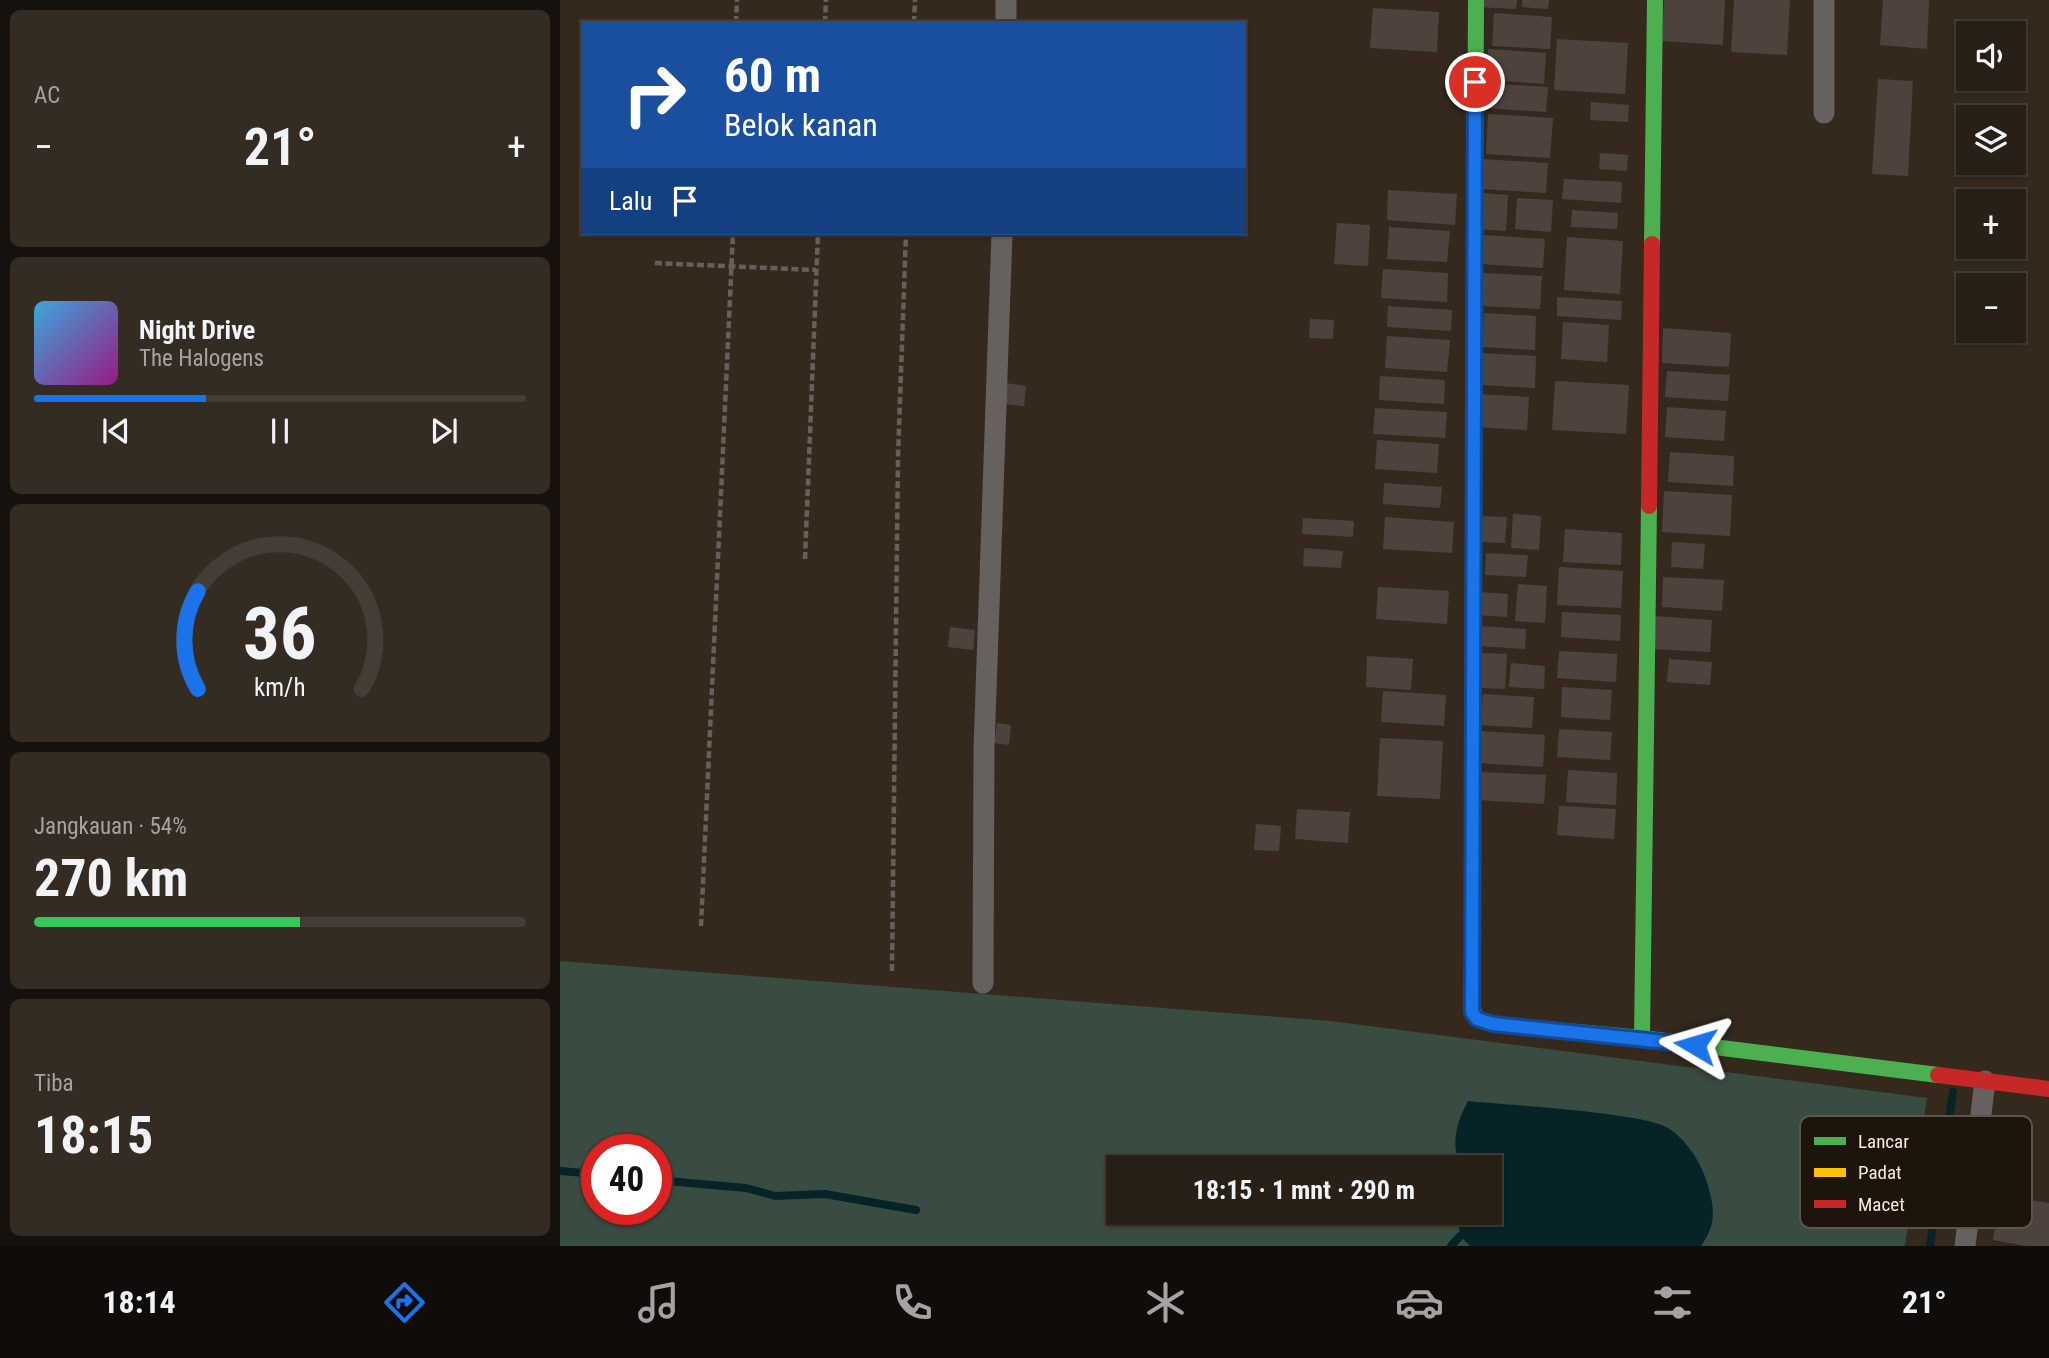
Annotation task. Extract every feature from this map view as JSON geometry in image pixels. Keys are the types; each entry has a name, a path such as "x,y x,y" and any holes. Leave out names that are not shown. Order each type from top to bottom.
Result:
{"street":[{"path":"1006,0 1006,21"},
{"path":"1476,0 1472,1012 1477,1019 1493,1024 1642,1038 2049,1089"},
{"path":"1642,1038 1655,0"},
{"path":"1824,0 1824,113"},
{"path":"983,983 984,748 1002,235"},
{"path":"1981,1116 1985,1081"},
{"path":"1965,1246 1967,1228"}],"path":[{"path":"736,21 737,0"},
{"path":"825,21 826,0"},
{"path":"914,21 915,0"},
{"path":"701,926 733,235"},
{"path":"805,559 818,235"},
{"path":"892,971 898,456 906,235"},
{"path":"655,263 816,270"}],"green space":[{"path":"560,961 1330,1021 1927,1098 1924,1116 1800,1116 1800,1228 1908,1228 1905,1246 560,1246"}],"water":[{"path":"1468,1101 1634,1118 1670,1129 1689,1147 1705,1178 1713,1210 1712,1224 1706,1238 1701,1246 1470,1246 1460,1236 1459,1225 1502,1225 1502,1155 1457,1155 1455,1141 1460,1118"}],"building":[{"path":"1477,0 1517,0 1516,9 1476,7"},
{"path":"1522,0 1549,0 1548,9 1522,7"},
{"path":"1664,0 1725,0 1723,45 1662,41"},
{"path":"1734,0 1790,0 1787,55 1731,52"},
{"path":"1883,0 1929,0 1927,49 1880,45"},
{"path":"1373,8 1439,12 1437,52 1370,48"},
{"path":"1494,13 1552,17 1550,49 1492,46"},
{"path":"1557,39 1628,43 1625,94 1554,90"},
{"path":"1488,49 1546,53 1544,84 1486,80"},
{"path":"1878,79 1913,81 1908,176 1872,174"},
{"path":"1484,83 1548,87 1546,112 1483,108"},
{"path":"1591,102 1629,105 1628,122 1590,120"},
{"path":"1488,114 1553,118 1550,158 1486,154"},
{"path":"1600,153 1628,155 1627,171 1599,169"},
{"path":"1483,159 1548,163 1546,193 1482,189"},
{"path":"1564,179 1622,182 1621,203 1562,199"},
{"path":"1388,190 1457,194 1455,225 1387,220"},
{"path":"1482,193 1508,195 1506,231 1479,229"},
{"path":"1517,198 1553,200 1551,232 1515,229"},
{"path":"1572,210 1618,213 1617,229 1571,227"},
{"path":"1337,223 1370,225 1368,266 1334,264"},
{"path":"1389,227 1450,231 1447,262 1387,259"},
{"path":"1483,235 1545,239 1543,268 1481,264"},
{"path":"1567,237 1623,241 1620,294 1564,290"},
{"path":"1383,269 1448,273 1447,302 1381,298"},
{"path":"1483,273 1542,276 1540,309 1481,306"},
{"path":"1557,297 1622,301 1621,320 1557,316"},
{"path":"1388,306 1452,310 1451,331 1387,327"},
{"path":"1484,313 1536,316 1535,350 1482,347"},
{"path":"1310,319 1334,320 1333,339 1309,338"},
{"path":"1563,322 1609,325 1607,362 1561,359"},
{"path":"1663,328 1731,333 1729,367 1662,363"},
{"path":"1387,336 1450,340 1447,372 1385,368"},
{"path":"1483,353 1536,356 1535,388 1481,385"},
{"path":"1667,371 1730,375 1728,401 1665,397"},
{"path":"1380,376 1445,380 1444,404 1379,400"},
{"path":"1555,381 1629,385 1626,434 1552,430"},
{"path":"1005,383 1026,386 1024,406 1003,404"},
{"path":"1477,394 1529,397 1527,430 1475,427"},
{"path":"1667,407 1726,411 1724,441 1665,437"},
{"path":"1375,408 1447,412 1445,438 1373,434"},
{"path":"1377,440 1439,444 1437,473 1375,469"},
{"path":"1670,452 1734,456 1733,486 1668,482"},
{"path":"1384,483 1442,487 1440,508 1383,504"},
{"path":"1664,491 1732,495 1730,536 1662,532"},
{"path":"1513,514 1541,516 1539,550 1511,548"},
{"path":"1482,516 1507,517 1505,543 1480,542"},
{"path":"1385,517 1454,522 1452,553 1383,549"},
{"path":"1303,518 1354,521 1353,537 1302,534"},
{"path":"1565,529 1622,533 1621,565 1563,562"},
{"path":"1672,542 1705,544 1703,569 1671,567"},
{"path":"1304,548 1343,551 1341,568 1303,566"},
{"path":"1486,553 1528,555 1526,577 1485,575"},
{"path":"1559,567 1623,571 1621,608 1557,605"},
{"path":"1663,577 1724,580 1722,611 1662,607"},
{"path":"1518,584 1547,586 1545,623 1515,621"},
{"path":"1378,587 1449,591 1447,624 1376,619"},
{"path":"1479,592 1508,594 1507,617 1477,615"},
{"path":"1562,612 1621,615 1620,641 1561,637"},
{"path":"1654,616 1712,620 1710,652 1652,649"},
{"path":"1479,626 1526,629 1525,649 1478,646"},
{"path":"950,627 975,630 973,650 948,647"},
{"path":"1559,651 1617,654 1616,682 1557,678"},
{"path":"1481,653 1507,654 1505,689 1479,688"},
{"path":"1367,656 1413,659 1411,690 1366,687"},
{"path":"1669,659 1712,662 1710,685 1667,682"},
{"path":"1511,663 1545,666 1544,689 1509,687"},
{"path":"1562,687 1612,690 1610,720 1561,717"},
{"path":"1383,691 1446,695 1444,726 1381,722"},
{"path":"1483,694 1534,697 1532,728 1481,725"},
{"path":"997,723 1011,725 1009,745 994,743"},
{"path":"1559,729 1612,732 1610,760 1557,757"},
{"path":"1479,731 1545,735 1543,767 1477,763"},
{"path":"1380,738 1443,741 1440,799 1377,796"},
{"path":"1568,770 1617,773 1616,805 1566,802"},
{"path":"1480,772 1546,775 1544,804 1479,800"},
{"path":"1559,806 1616,809 1614,839 1557,835"},
{"path":"1297,809 1350,812 1348,843 1295,839"},
{"path":"1256,824 1281,826 1279,851 1254,850"},
{"path":"2032,1200 2049,1203 2049,1246 2026,1246 1993,1240 1995,1228 2032,1228"}],"waterway":[{"path":"1949,1116 1953,1092"},
{"path":"560,1171 581,1173"},
{"path":"672,1181 746,1188 775,1196 825,1194 916,1210"},
{"path":"1930,1246 1933,1228"},
{"path":"1451,1246 1460,1236"}],"traffic: fast":[{"path":"1474,412 1476,0"},
{"path":"1652,244 1655,0"},
{"path":"1642,1038 1649,506"},
{"path":"1472,1007 1477,1019 1493,1024 1642,1038 1938,1075"}],"traffic: slow":[{"path":"1472,1007 1474,412"}],"traffic: jam":[{"path":"1649,506 1652,244"},
{"path":"1938,1075 2049,1089"}],"route":[{"path":"1475,82 1472,1012 1477,1019 1493,1024 1695,1045"}]}
